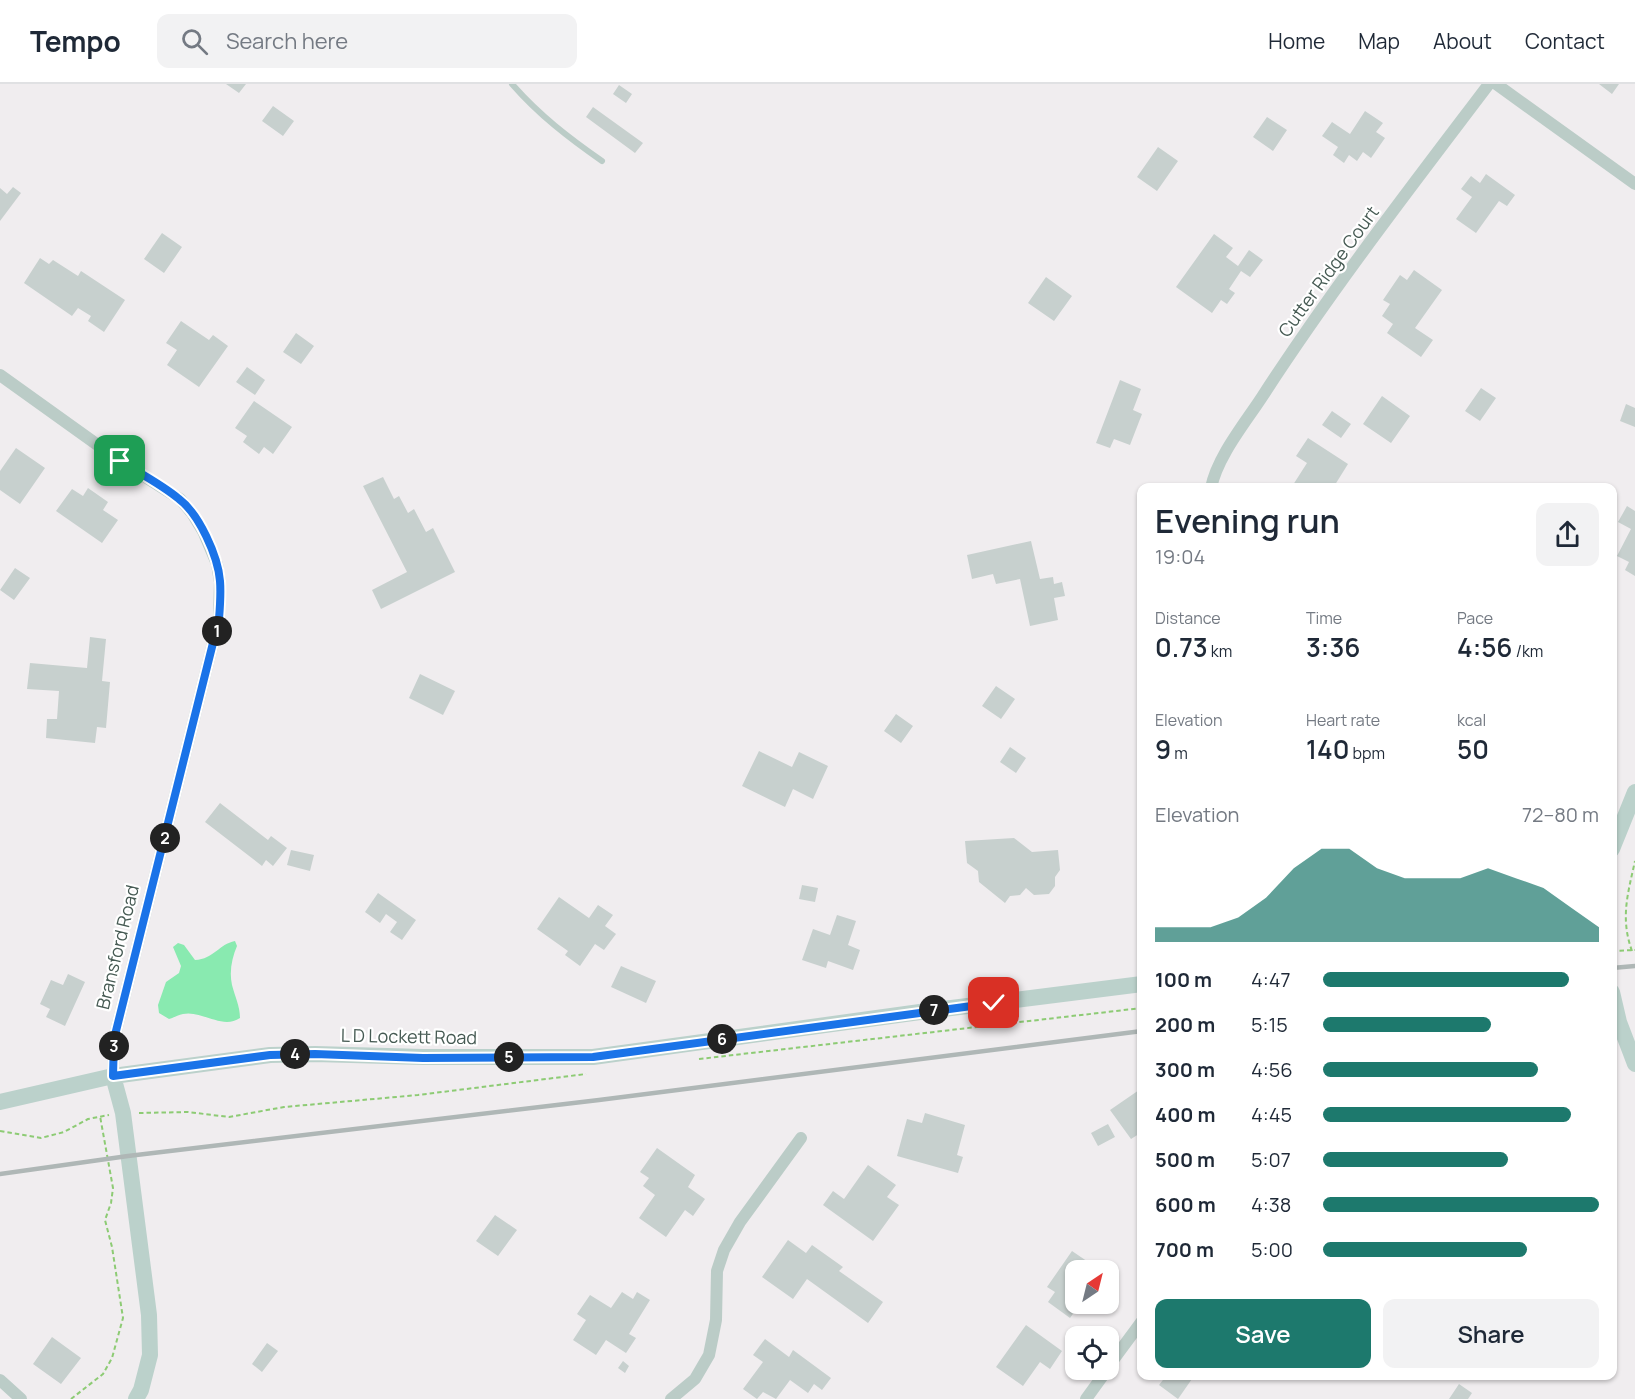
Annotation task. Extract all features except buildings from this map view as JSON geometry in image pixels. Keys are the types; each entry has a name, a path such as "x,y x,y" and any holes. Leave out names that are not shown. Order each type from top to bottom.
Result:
{"main road":[{"path":"1617,837 1635,792"},
{"name":"L D Lockett Road","path":"0,1102 113,1076 270,1055 315,1054 423,1058 593,1057 909,1013 1137,985"},
{"path":"1617,1013 1635,1064"},
{"name":"Bransford Road","path":"113,1076 123,1113 149,1315 150,1355 141,1390 136,1399"}],"street":[{"name":"Cutter Ridge Court","path":"1212,483 1225,454 1286,361 1489,84"},
{"path":"1496,84 1635,184"},
{"name":"Bransford Road","path":"0,375 120,461 180,499 192,513 208,543 217,564 220,582 219,619 114,1039 113,1076"},
{"path":"671,1399 695,1379 709,1355 716,1320 717,1271 724,1250 740,1222 801,1138"},
{"path":"1119,1353 1137,1328"},
{"path":"0,1380 21,1399"},
{"path":"1086,1399 1100,1380"}],"lane":[{"path":"512,84 565,136 602,161"}],"path":[{"path":"1617,951 1633,950 1625,922 1628,888 1635,861"},
{"path":"71,1399 103,1374 112,1358 123,1318 112,1247 105,1220 113,1188 100,1116"}],"shaded area":[{"path":"235,941 237,946 232,960 231,975 240,1018 226,1022 197,1015 181,1014 169,1019 159,1013 158,1005 166,982 179,973 181,966 173,947 178,943 184,945 195,960 207,957"}],"railway":[{"path":"1617,968 1635,966"},
{"path":"0,1174 128,1156 599,1100 1137,1032"}],"route":[{"path":"120,461 180,499 192,513 203,531 217,564 220,582 219,619 114,1039 113,1076 270,1055 315,1054 423,1058 593,1057 994,1003"}]}
